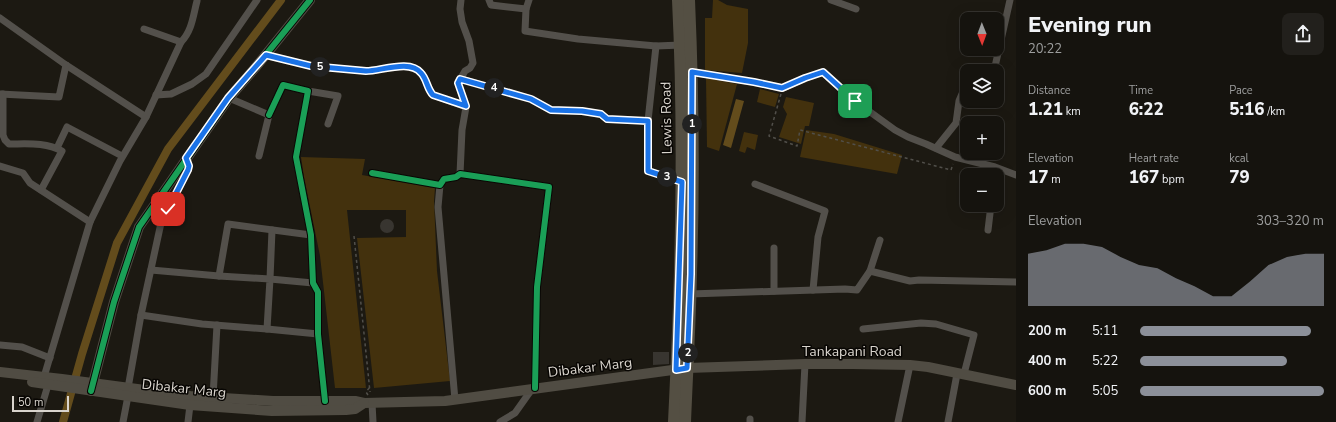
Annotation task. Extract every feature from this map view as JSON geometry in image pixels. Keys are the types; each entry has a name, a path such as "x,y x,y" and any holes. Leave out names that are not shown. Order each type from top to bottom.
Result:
{"main road":[{"path":"88,386 139,228 228,98 266,55 310,0"},
{"name":"Lewis Road","path":"678,0 681,45 682,354"},
{"name":"Lewis Road","path":"682,354 690,294 692,72 689,0"},
{"path":"682,354 685,422"},
{"name":"Tankapani Road","path":"682,369 805,364 910,365 928,367 1016,385"},
{"path":"674,422 682,369"},
{"name":"Dibakar Marg","path":"128,392 273,401 445,401 682,369"},
{"name":"Dibakar Marg","path":"0,372 46,381 128,392 190,405 272,411 355,410 369,401"},
{"name":"Dibakar Marg","path":"0,379 46,381"},
{"path":"272,411 272,422"}],"street":[{"path":"156,95 171,94 192,84 206,74 257,0"},
{"path":"460,174 462,130 466,106 458,83 465,71 470,68 472,63 469,41 462,22 460,9 461,0"},
{"path":"489,0 491,5 526,9"},
{"path":"529,0 526,9 525,31 578,39 656,46 681,45"},
{"path":"831,0 856,9"},
{"path":"996,64 1010,0"},
{"path":"37,422 50,358 90,222 122,156 146,117 181,42 186,38 190,29 197,1"},
{"path":"0,18 66,65 146,117"},
{"path":"144,29 181,42"},
{"path":"656,46 648,121 648,171 682,182"},
{"path":"266,55 311,66 346,70 374,71 387,68 415,68 418,69 424,76 430,92 433,95 466,106"},
{"path":"41,190 62,151 48,145 9,144 3,135 1,94 59,97 66,65"},
{"path":"692,72 746,80 782,88 823,72 855,101 895,130 908,137 955,157 994,167 1016,175"},
{"path":"460,79 531,99 551,110 582,111 601,114 607,119 648,121"},
{"path":"259,156 269,115 283,85 338,96 328,124"},
{"path":"308,91 296,157 311,235 313,284 318,292 318,334 325,402"},
{"path":"228,98 269,115"},
{"path":"936,148 956,123 960,99"},
{"path":"57,148 67,127 122,156"},
{"path":"123,422 141,315 161,223 189,167 186,158"},
{"path":"0,166 23,173 30,183 90,222"},
{"path":"372,173 440,185"},
{"path":"455,400 438,207 440,185 444,179 456,177 460,174 549,187 537,287 533,388 515,413 500,422"},
{"path":"755,184 825,211 818,237 813,290"},
{"path":"988,230 990,212"},
{"path":"219,276 228,224 311,235"},
{"path":"267,329 272,230"},
{"path":"690,294 857,290 870,271 880,240"},
{"path":"774,248 774,291"},
{"path":"151,270 270,279 313,284"},
{"path":"870,271 910,281 1016,282"},
{"path":"141,315 217,325 318,334"},
{"path":"863,329 922,323 936,324 974,335 961,374 948,422"},
{"path":"213,397 217,325"},
{"path":"0,346 22,348 50,358"},
{"path":"802,422 805,364"},
{"path":"898,422 910,365"},
{"path":"369,401 372,422"},
{"path":"188,422 190,405"}],"path":[{"path":"782,88 769,136 797,146 800,130 951,170 955,157"},
{"path":"354,236 370,392"},
{"path":"369,401 366,392 370,387"}],"shaded area":[{"path":"713,0 718,0 727,5 748,9 748,43 742,73 705,70 705,18 712,18"},
{"path":"706,78 737,84 719,151 707,147"},
{"path":"760,89 779,94 775,107 757,102"},
{"path":"786,97 814,103 809,126 805,126 801,144 779,137 787,114 783,107"},
{"path":"736,99 744,101 731,148 723,145"},
{"path":"806,130 834,134 902,155 897,174 800,157"},
{"path":"744,132 758,135 755,150 747,147 745,153 739,151"},
{"path":"301,157 365,159 362,175 435,188 434,201 437,271 450,381 374,388 357,238 406,237 406,210 347,210 366,388 335,388 320,256"}],"building":[{"path":"384,219 390,219 394,223 394,229 390,233 384,233 380,229 380,223"},
{"path":"653,352 669,352 669,364 653,365"}],"waterway":[{"path":"63,422 82,354 117,243 168,149 281,0"}],"cycle path":[{"path":"91,391 114,302 139,227 229,98 310,0"},
{"path":"269,115 283,85 308,91 296,157 311,235 313,283 318,292 318,334 325,401"},
{"path":"372,173 440,185 444,179 456,177 460,174 549,187 537,287 535,388"}],"route":[{"path":"168,209 188,170 189,163 186,158 228,98 266,55 311,66 366,71 387,68 415,68 418,69 424,76 430,92 433,95 446,98 466,106 458,83 460,79 531,99 551,110 582,111 601,114 607,119 648,121 648,171 682,182 676,370 687,368 691,274 692,72 782,88 823,72 855,101"}]}
